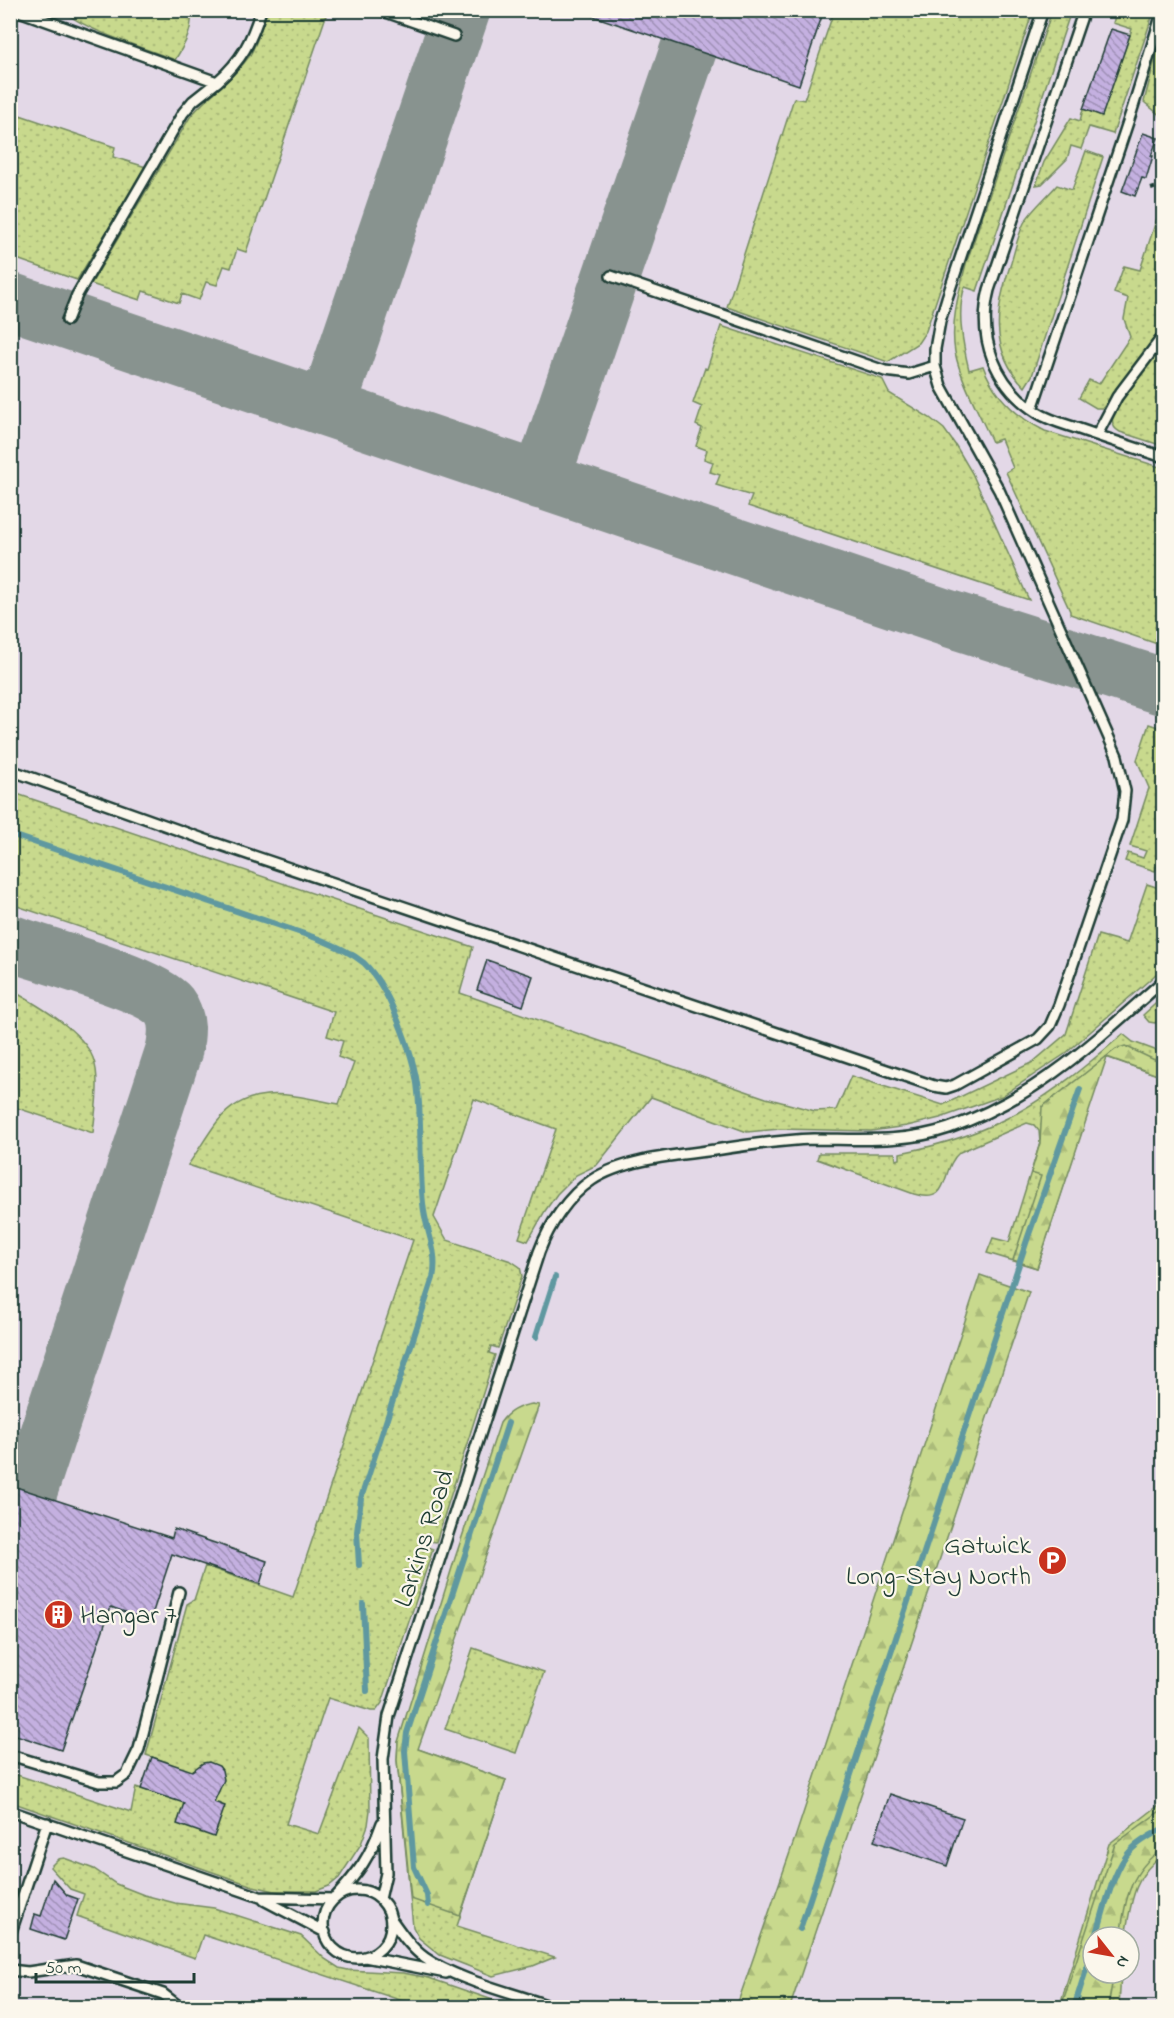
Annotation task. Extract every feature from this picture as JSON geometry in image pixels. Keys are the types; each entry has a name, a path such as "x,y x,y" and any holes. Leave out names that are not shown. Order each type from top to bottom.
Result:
{"lane":[{"path":"16,10 217,82"},
{"path":"67,320 77,296 183,113 234,66 246,51 261,10"},
{"path":"380,10 454,36"},
{"path":"10,770 209,841 934,1086 946,1088 955,1085 1038,1039 1053,1020 1122,820 1125,791 1117,756 1004,500 947,398 935,366 937,337 947,298 1043,10"},
{"path":"1083,10 986,302 985,334 996,369 1012,392 1032,409 1047,417 1164,457"},
{"path":"1032,409 1163,10"},
{"path":"611,276 885,371 909,374 935,366"},
{"path":"1097,435 1117,397 1164,335"},
{"name":"Larkins Road","path":"380,1899 386,1873 383,1759 388,1716 539,1252 546,1233 567,1204 580,1190 600,1175 654,1158 811,1139 899,1139 949,1128 1006,1104 1052,1075 1164,980"},
{"path":"10,1755 106,1784 116,1782 127,1774 139,1749 179,1592"},
{"path":"10,1811 260,1897 325,1932"},
{"path":"384,1817 373,1846 359,1872 328,1908 324,1918 328,1940 344,1955 460,1976"},
{"path":"10,1935 47,1823"},
{"path":"260,1897 334,1899 343,1893 362,1890 372,1893 386,1905 391,1919 423,1956 460,1976 539,2005 555,2007"},
{"path":"363,1957 373,1954 387,1939 391,1919"},
{"path":"10,1970 28,1972 76,1965 157,1991 181,2007"}],"path":[{"path":"1151,189 1164,185"}],"shaded area":[{"path":"11,11 1163,11 1163,2007 11,2008"}],"green space":[{"path":"64,11 191,11 191,24 188,37 175,60 100,32"},
{"path":"267,11 310,11 326,16 246,252 237,249 231,268 224,266 217,285 206,282 199,300 182,294 179,303 143,291 140,300 91,284 190,117 244,64 250,55"},
{"path":"834,11 1033,11 926,331 918,343 888,362 727,307 794,98 804,100"},
{"path":"1052,11 1071,11 977,291 965,287 962,296 961,328 969,370 983,366 1000,396 1025,419 1045,431 1163,468 1163,646 1070,614 1006,472 1013,468 1001,439 992,442 966,386 955,352 954,319 966,264"},
{"path":"1107,11 1136,11 1135,14 1139,15 1141,11 1154,11 1113,134 1089,127 1081,149 1071,146 1067,159 1042,184 1036,185 1044,162 1071,118 1080,121 1083,109 1102,115 1132,29 1113,23 1115,16"},
{"path":"1163,28 1164,116 1162,117 1144,102"},
{"path":"11,112 115,147 113,157 146,167 77,280 11,257"},
{"path":"1086,151 1103,157 1032,376 1025,387 1013,373 1000,343 999,312 1006,279 1020,232 1027,218 1057,185 1072,190"},
{"path":"1157,218 1163,221 1163,328 1103,408 1096,408 1079,398 1089,380 1099,384 1130,337 1124,319 1128,298 1114,293 1124,266 1140,270"},
{"path":"721,326 882,379 889,393 944,429 972,473 1029,600 748,506 752,496 716,485 720,475 710,472 713,462 704,459 707,450 696,446 702,428 696,425 702,407 693,403"},
{"path":"1163,343 1163,446 1120,432 1114,426 1112,419 1117,403"},
{"path":"1149,724 1164,729 1163,864 1158,862 1155,871 1125,861 1128,853 1143,858 1146,851 1130,846 1149,788 1137,760"},
{"path":"11,792 473,947 460,993 766,1098 815,1111 836,1110 851,1076 943,1105 1033,1062 1066,1034 1098,935 1127,943 1147,884 1162,889 1163,887 1163,968 1065,1054 1002,1096 940,1118 871,1131 780,1129 747,1132 651,1097 597,1165 576,1175 557,1194 528,1241 519,1238 556,1129 474,1099 434,1217 447,1240 511,1261 520,1267 522,1276 498,1348 491,1346 489,1353 495,1355 436,1542 429,1541 427,1547 433,1549 382,1703 376,1711 371,1711 328,1698 286,1824 319,1834 359,1728 369,1738 370,1810 368,1825 361,1844 339,1878 329,1886 316,1891 275,1891 253,1886 11,1802 11,1773 131,1812 136,1787 155,1793 167,1762 146,1755 187,1604 194,1600 205,1566 293,1597 413,1240 188,1165 217,1122 230,1109 243,1101 258,1096 290,1095 339,1104 354,1063 338,1057 343,1041 327,1036 334,1012 11,904"},
{"path":"11,990 69,1028 93,1058 97,1075 97,1095 93,1133 11,1106"},
{"path":"1163,997 1163,1017 1155,1023 1149,1022 1143,1015"},
{"path":"1123,1034 1133,1042 1163,1053 1163,1077 1106,1057 1037,1268 987,1253 993,1238 1009,1242 1040,1143 1039,1131 1034,1125 1027,1123 960,1152 949,1167 944,1184 935,1195 914,1194 817,1159 819,1153 895,1153 896,1160 900,1159 900,1153 966,1136 1021,1111 1046,1095"},
{"path":"1125,1046 1163,1064 1163,1077 1107,1057 1037,1268 1013,1260 1041,1176 1031,1173 1040,1143 1042,1107 1116,1049"},
{"path":"980,1275 1029,1292 790,2007 743,2007 737,2005 796,1835"},
{"path":"532,1404 539,1405 418,1749 506,1780 460,1916 411,1899 397,1760 398,1742 500,1423 514,1410"},
{"path":"473,1648 544,1672 516,1753 445,1729"},
{"path":"398,1742 506,1780 457,1926 555,1957 533,1966 493,1976 440,1955 419,1938 413,1927 397,1760"},
{"path":"1163,1802 1163,1855 1153,1863 1139,1881 1127,1925 1084,1925 1109,1844"},
{"path":"1163,1809 1163,1848 1136,1876 1127,1898 1122,1925 1088,1925 1115,1844"},
{"path":"64,1858 94,1869 116,1884 144,1895 175,1903 214,1908 301,1936 325,1959 339,1968 403,1973 429,1978 513,2007 421,2007 203,1935 195,1958 77,1916 84,1894 70,1889 50,1867 58,1859"},
{"path":"1081,1936 1081,1985 1120,1985 1119,2007 1059,2008"},
{"path":"1081,1947 1081,1985 1112,1985 1108,2007 1061,2007"}],"building":[{"path":"587,10 824,10 799,85 587,14"},
{"path":"1111,29 1130,35 1102,116 1083,109"},
{"path":"1143,133 1158,138 1146,179 1142,178 1135,196 1122,191"},
{"path":"487,960 533,976 523,1006 477,990"},
{"name":"Hangar 7","path":"10,1485 172,1538 174,1529 267,1561 260,1584 172,1554 150,1621 111,1607 61,1750 10,1733"},
{"path":"152,1757 192,1771 203,1763 209,1762 219,1766 224,1780 214,1802 225,1806 214,1837 177,1824 184,1803 141,1789"},
{"path":"890,1794 963,1818 947,1866 874,1841"},
{"path":"53,1879 67,1895 78,1899 64,1940 31,1929 35,1914 41,1916"}],"waterway":[{"path":"10,834 319,939 364,963 379,982 391,1003 408,1045 417,1083 423,1203 433,1249 434,1268 433,1278 361,1498 357,1532 359,1565"},
{"path":"800,1929 1028,1237 1080,1089"},
{"path":"536,1337 555,1277"},
{"path":"428,1905 427,1895 414,1867 405,1751 407,1733 508,1423"},
{"path":"363,1604 367,1691"},
{"path":"1100,1925 1110,1890 1125,1857 1147,1837 1164,1828"},
{"path":"1074,2008 1081,1985"}],"taxiway":[{"path":"327,408 462,10"},
{"path":"541,481 689,48"},
{"path":"10,301 944,617 1164,687"},
{"path":"10,943 95,970 141,988 169,1006 176,1027 174,1050 29,1491"}],"place":[{"name":"Gatwick Long-Stay North","path":"1052,1560"},
{"name":"Hangar 7","path":"59,1614"}]}
